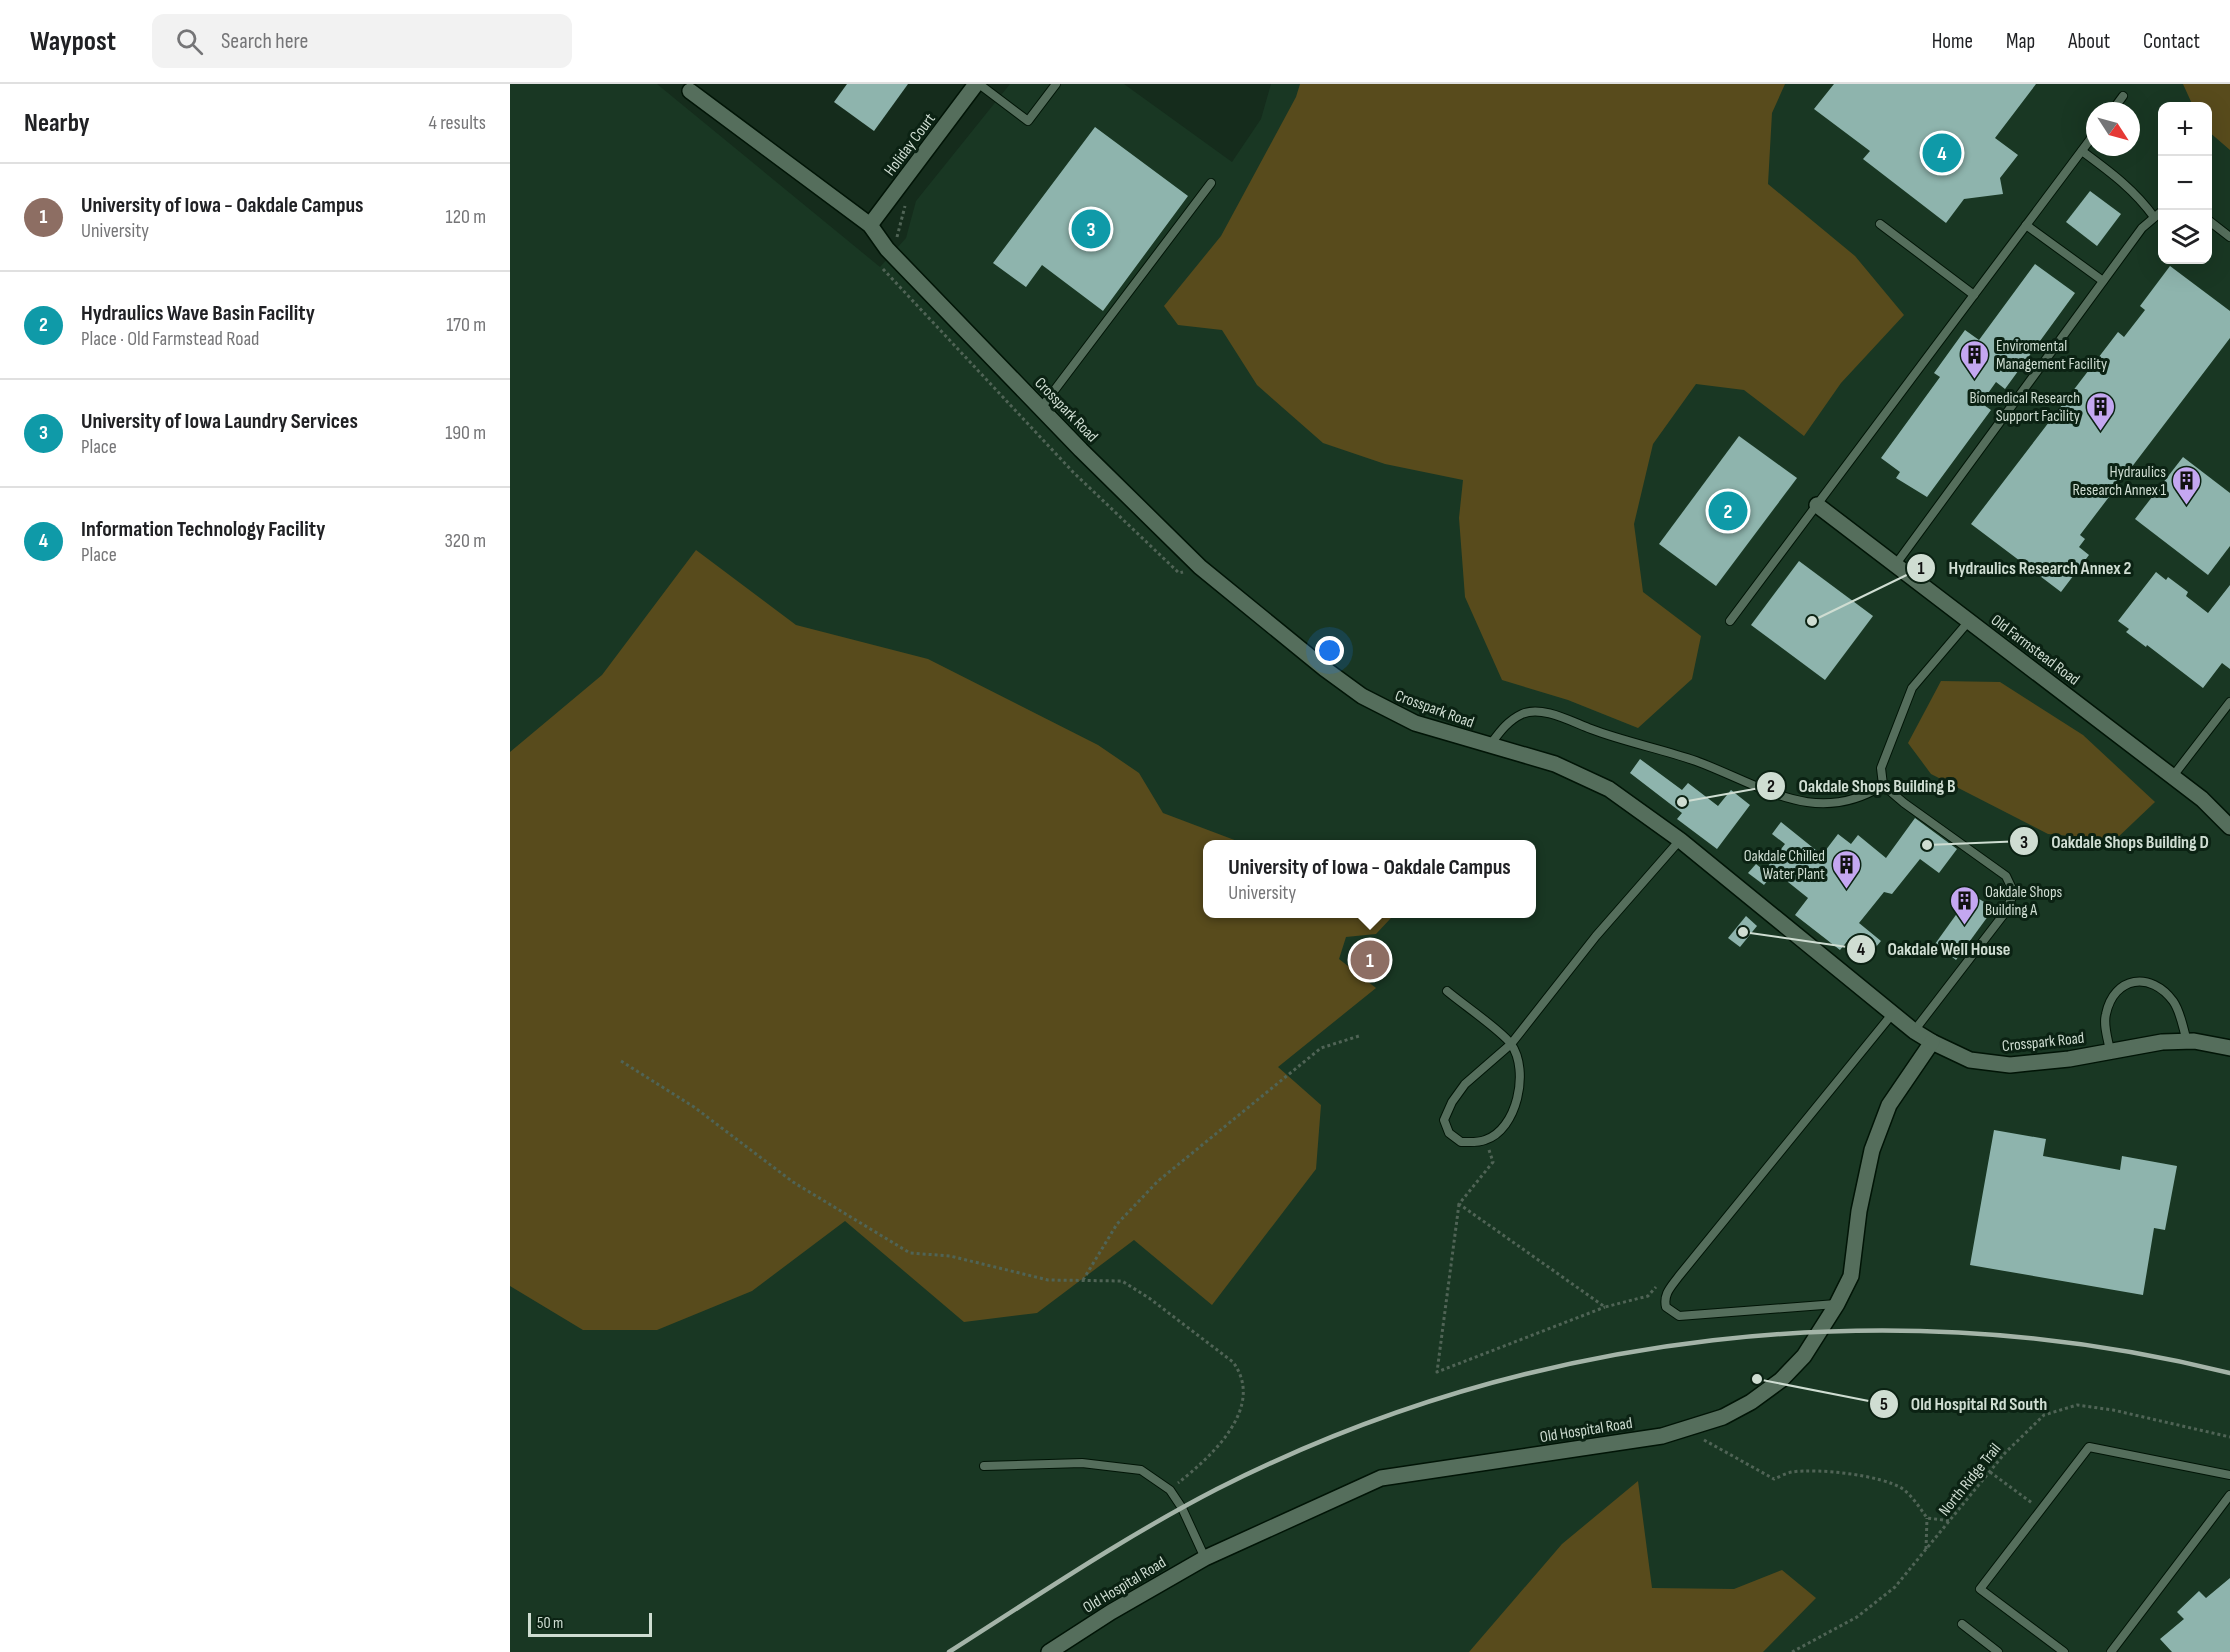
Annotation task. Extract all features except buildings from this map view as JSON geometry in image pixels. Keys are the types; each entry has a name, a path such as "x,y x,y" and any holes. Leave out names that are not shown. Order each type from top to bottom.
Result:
{"street":[{"name":"Holiday Court","path":"870,225 978,84"},
{"name":"Crosspark Road","path":"690,91 870,225 887,249 1200,567 1362,696 1415,723 1555,764 1609,789 1680,840 1914,1031 1970,1060 2010,1065 2162,1042 2187,1041 2230,1048"},
{"name":"Old Farmstead Road","path":"1817,505 2173,776 2202,799 2230,826"},
{"name":"Old Hospital Road","path":"1049,1652 1111,1612 1205,1558 1381,1478 1662,1436 1723,1418 1751,1402 1781,1380 1804,1356 1837,1304 1851,1276 1859,1211 1872,1150 1889,1105 1932,1042"}],"lane":[{"path":"978,84 1028,121 1056,84"},
{"path":"2119,102 2123,96"},
{"path":"1730,621 2086,145"},
{"path":"2082,151 2123,181 2142,200 2154,217"},
{"path":"1041,408 1211,183"},
{"path":"1896,564 2142,228 2158,214"},
{"path":"2212,223 2230,237"},
{"path":"1880,224 1974,295"},
{"path":"2026,225 2103,281"},
{"path":"1914,1031 2004,914 2014,893 2006,876 1883,784 1881,768 1912,688 1969,621"},
{"path":"2173,776 2230,702"},
{"path":"1489,746 1503,727 1523,713 1546,713 1644,747 1694,760 1808,805 1839,804 1862,798 1883,784"},
{"path":"1447,991 1511,1044 1519,1080 1516,1108 1506,1126 1485,1140 1461,1142 1449,1133 1444,1120 1452,1102 1465,1084 1511,1044 1596,936 1680,840"},
{"path":"2110,1051 2105,1017 2110,998 2128,982 2147,981 2162,989 2175,1003 2187,1041"},
{"path":"1837,1304 1679,1316 1671,1313 1665,1299 1667,1291 1893,1013"},
{"path":"2064,1652 1980,1589 2089,1447 2230,1474"},
{"path":"984,1466 1083,1463 1142,1470 1170,1490 1182,1508 1205,1558"},
{"path":"2111,1652 2230,1495"},
{"path":"1962,1624 1998,1652"}],"path":[{"path":"882,267 1035,433 1153,549 1179,573 1200,567"},
{"path":"1083,1280 1117,1224 1158,1181 1321,1048 1359,1036"},
{"path":"621,1061 694,1107 793,1182 909,1253 950,1256 1048,1280 1122,1281 1149,1298 1233,1362 1243,1376 1244,1402 1227,1437 1195,1470 1170,1490"},
{"path":"1485,1140 1493,1162 1459,1204 1437,1372 1605,1307 1648,1296 1671,1270 1679,1276"},
{"path":"1459,1204 1605,1307"},
{"name":"North Ridge Trail","path":"1792,1652 1857,1617 1895,1587 1990,1472 2026,1431 2044,1415 2077,1405 2124,1412 2230,1437"},
{"path":"1686,1429 1774,1479 1791,1472 1825,1472 1882,1481 1902,1488 1917,1503 1927,1518 1926,1551"},
{"path":"1990,1472 2041,1509"},
{"path":"1927,1518 1951,1521"}],"shaded area":[{"path":"510,84 657,84 880,267 906,238 916,201 1010,84 1124,84 1232,162 1261,119 1271,84 2230,84 2230,1652 510,1652"},
{"path":"1300,84 1785,84 1772,113 1768,184 1855,256 1904,315 1841,383 1804,436 1744,390 1696,384 1653,444 1634,524 1643,592 1701,636 1692,679 1638,728 1568,700 1502,680 1465,597 1459,518 1463,480 1385,464 1323,443 1257,385 1222,330 1178,325 1164,306 1221,236 1296,97"},
{"path":"2183,84 2230,84 2230,150 2212,134 2212,102 2191,102"},
{"path":"696,550 796,625 928,659 1098,745 1139,773 1163,813 1234,840 1203,840 1203,918 1391,918 1376,934 1346,937 1339,959 1376,988 1278,1067 1321,1105 1316,1169 1212,1305 1134,1240 1037,1313 964,1322 845,1221 752,1291 657,1330 583,1330 510,1286 510,752 602,675"},
{"path":"1941,681 2000,682 2083,735 2155,802 2115,840 2048,834 1931,774 1908,743"},
{"path":"1638,1481 1652,1588 1734,1589 1782,1570 1816,1598 1763,1652 1469,1652 1562,1544"}],"railway":[{"path":"949,1652 1115,1547 1217,1489 1336,1435 1459,1392 1585,1361 1713,1340 1842,1331 1972,1333 2102,1347 2230,1373"}],"place":[{"name":"Information Technology Facility","path":"1942,153"},
{"name":"University of Iowa Laundry Services","path":"1091,229"},
{"name":"Enviromental Management Facility","path":"1975,380"},
{"name":"Biomedical Research Support Facility","path":"2101,432"},
{"name":"Hydraulics Research Annex 1","path":"2187,506"},
{"name":"Hydraulics Wave Basin Facility","path":"1728,511"},
{"name":"Hydraulics Research Annex 2","path":"1812,621"},
{"name":"Oakdale Shops Building B","path":"1682,802"},
{"name":"Oakdale Shops Building D","path":"1927,845"},
{"name":"Oakdale Chilled Water Plant","path":"1846,890"},
{"name":"Oakdale Shops Building A","path":"1964,926"},
{"name":"Oakdale Well House","path":"1743,932"},
{"name":"University of Iowa - Oakdale Campus","path":"1370,960"},
{"name":"Old Hospital Rd South","path":"1757,1379"}]}
